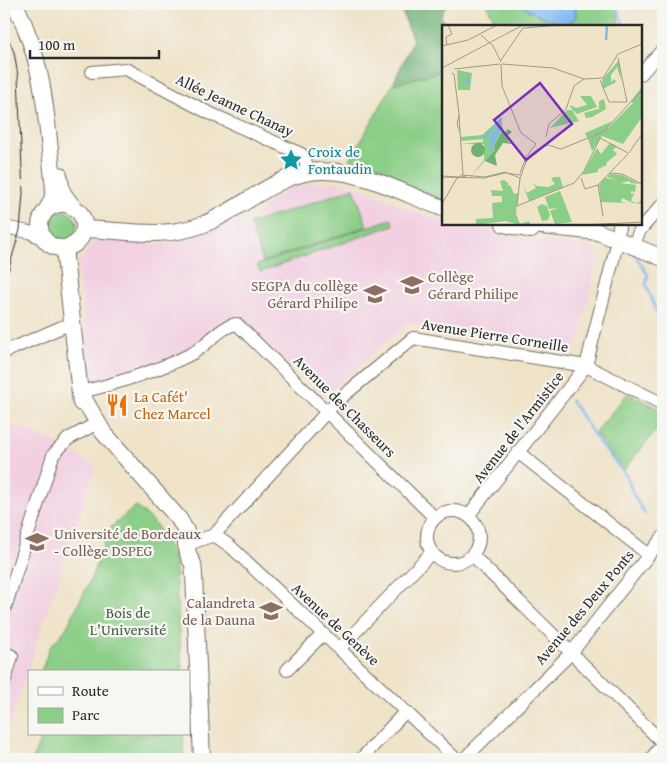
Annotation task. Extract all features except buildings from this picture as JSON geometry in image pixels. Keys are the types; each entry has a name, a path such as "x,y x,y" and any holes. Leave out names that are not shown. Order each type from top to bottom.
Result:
{"main road":[{"path":"15,4 33,45 44,87 54,188 52,200 42,216 40,229 45,240 57,248 64,248 75,244 84,229 82,216 72,207 65,197 61,186 45,67 31,23 21,4"},
{"path":"84,229 142,234 186,230 205,224 282,181 308,172 323,170 356,176 442,208"},
{"path":"46,211 59,205 72,207"},
{"path":"510,225 537,232 584,239 618,232 633,246 663,258"},
{"path":"64,248 82,410 101,445 166,513 193,564 202,759"},
{"path":"80,392 102,432 179,520 186,531 186,566 196,759"}],"street":[{"path":"642,73 663,49"},
{"name":"Allée Jeanne Chanay","path":"92,72 126,69 209,113 300,154 305,160 308,172"},
{"path":"633,246 640,230 663,204"},
{"path":"611,225 609,230 618,232"},
{"path":"4,227 29,232 45,240"},
{"name":"Avenue de l'Armistice","path":"468,516 586,366 618,232"},
{"name":"Avenue des Chasseurs","path":"80,392 156,369 192,353 229,325 237,324 435,518"},
{"path":"4,352 62,327 72,325"},
{"name":"Avenue Pierre Corneille","path":"214,535 328,413 336,402 413,338 586,366 663,404"},
{"path":"4,611 53,455 68,439 90,427"},
{"path":"519,453 649,555"},
{"path":"451,511 468,516 476,523 479,532 477,547 472,555 460,562 452,563 439,558 432,552 427,536 435,518 451,511"},
{"path":"187,551 214,535"},
{"name":"Avenue de Genève","path":"214,535 230,546 456,759"},
{"name":"Avenue des Deux Ponts","path":"464,759 572,652 663,536"},
{"path":"339,649 432,552"},
{"path":"472,555 663,743 651,759"},
{"path":"287,670 323,634"},
{"path":"4,652 12,656 4,683"},
{"path":"361,759 405,712"}],"shaded area":[{"name":"Collège Gérard Philipe","path":"339,182 354,185 417,213 442,221 442,225 463,225 523,238 591,247 598,258 578,343 569,350 410,322 331,390 315,389 238,314 191,350 154,365 95,384 90,379 77,264 93,243 99,240 159,244 186,240 232,220 240,222 243,232 266,204 288,190 309,183"},
{"name":"Université de Bordeaux - Collège DSPEG","path":"4,423 41,435 96,466 4,740"}],"green space":[{"path":"387,4 453,4 446,6 441,16 445,25 442,25 442,71 393,84 413,40 401,9"},
{"path":"486,4 617,4 619,25 497,25"},
{"path":"442,71 442,200 347,165 393,84"},
{"path":"354,188 367,226 263,262 250,224"},
{"path":"62,211 73,215 77,226 73,237 62,241 51,237 47,226 51,215"},
{"path":"391,219 394,225 260,272 257,265"},
{"path":"628,393 663,411 663,422 623,471 595,433"},
{"name":"Bois de L'Université","path":"136,506 157,526 174,558 182,670 42,670 50,647 66,629 90,581 110,528"},
{"path":"41,736 183,736 184,759 33,759"}],"water":[{"path":"520,4 575,4 576,17 567,25 564,25 529,11"}],"waterway":[{"path":"616,4 624,25"},
{"path":"549,18 549,25"},
{"path":"637,258 648,275 646,284 663,329"},
{"path":"571,400 600,444 626,475 634,496 645,514"}],"tram line":[{"path":"4,29 14,52 18,76 23,194 20,230 4,285"}],"place":[{"name":"Croix de Fontaudin","path":"291,160"},
{"name":"Collège Gérard Philipe","path":"412,285"},
{"name":"SEGPA du collège Gérard Philipe","path":"375,294"},
{"name":"La Cafét' Chez Marcel","path":"117,405"},
{"name":"Université de Bordeaux - Collège DSPEG","path":"37,542"},
{"name":"Calandreta de la Dauna","path":"271,611"}]}
